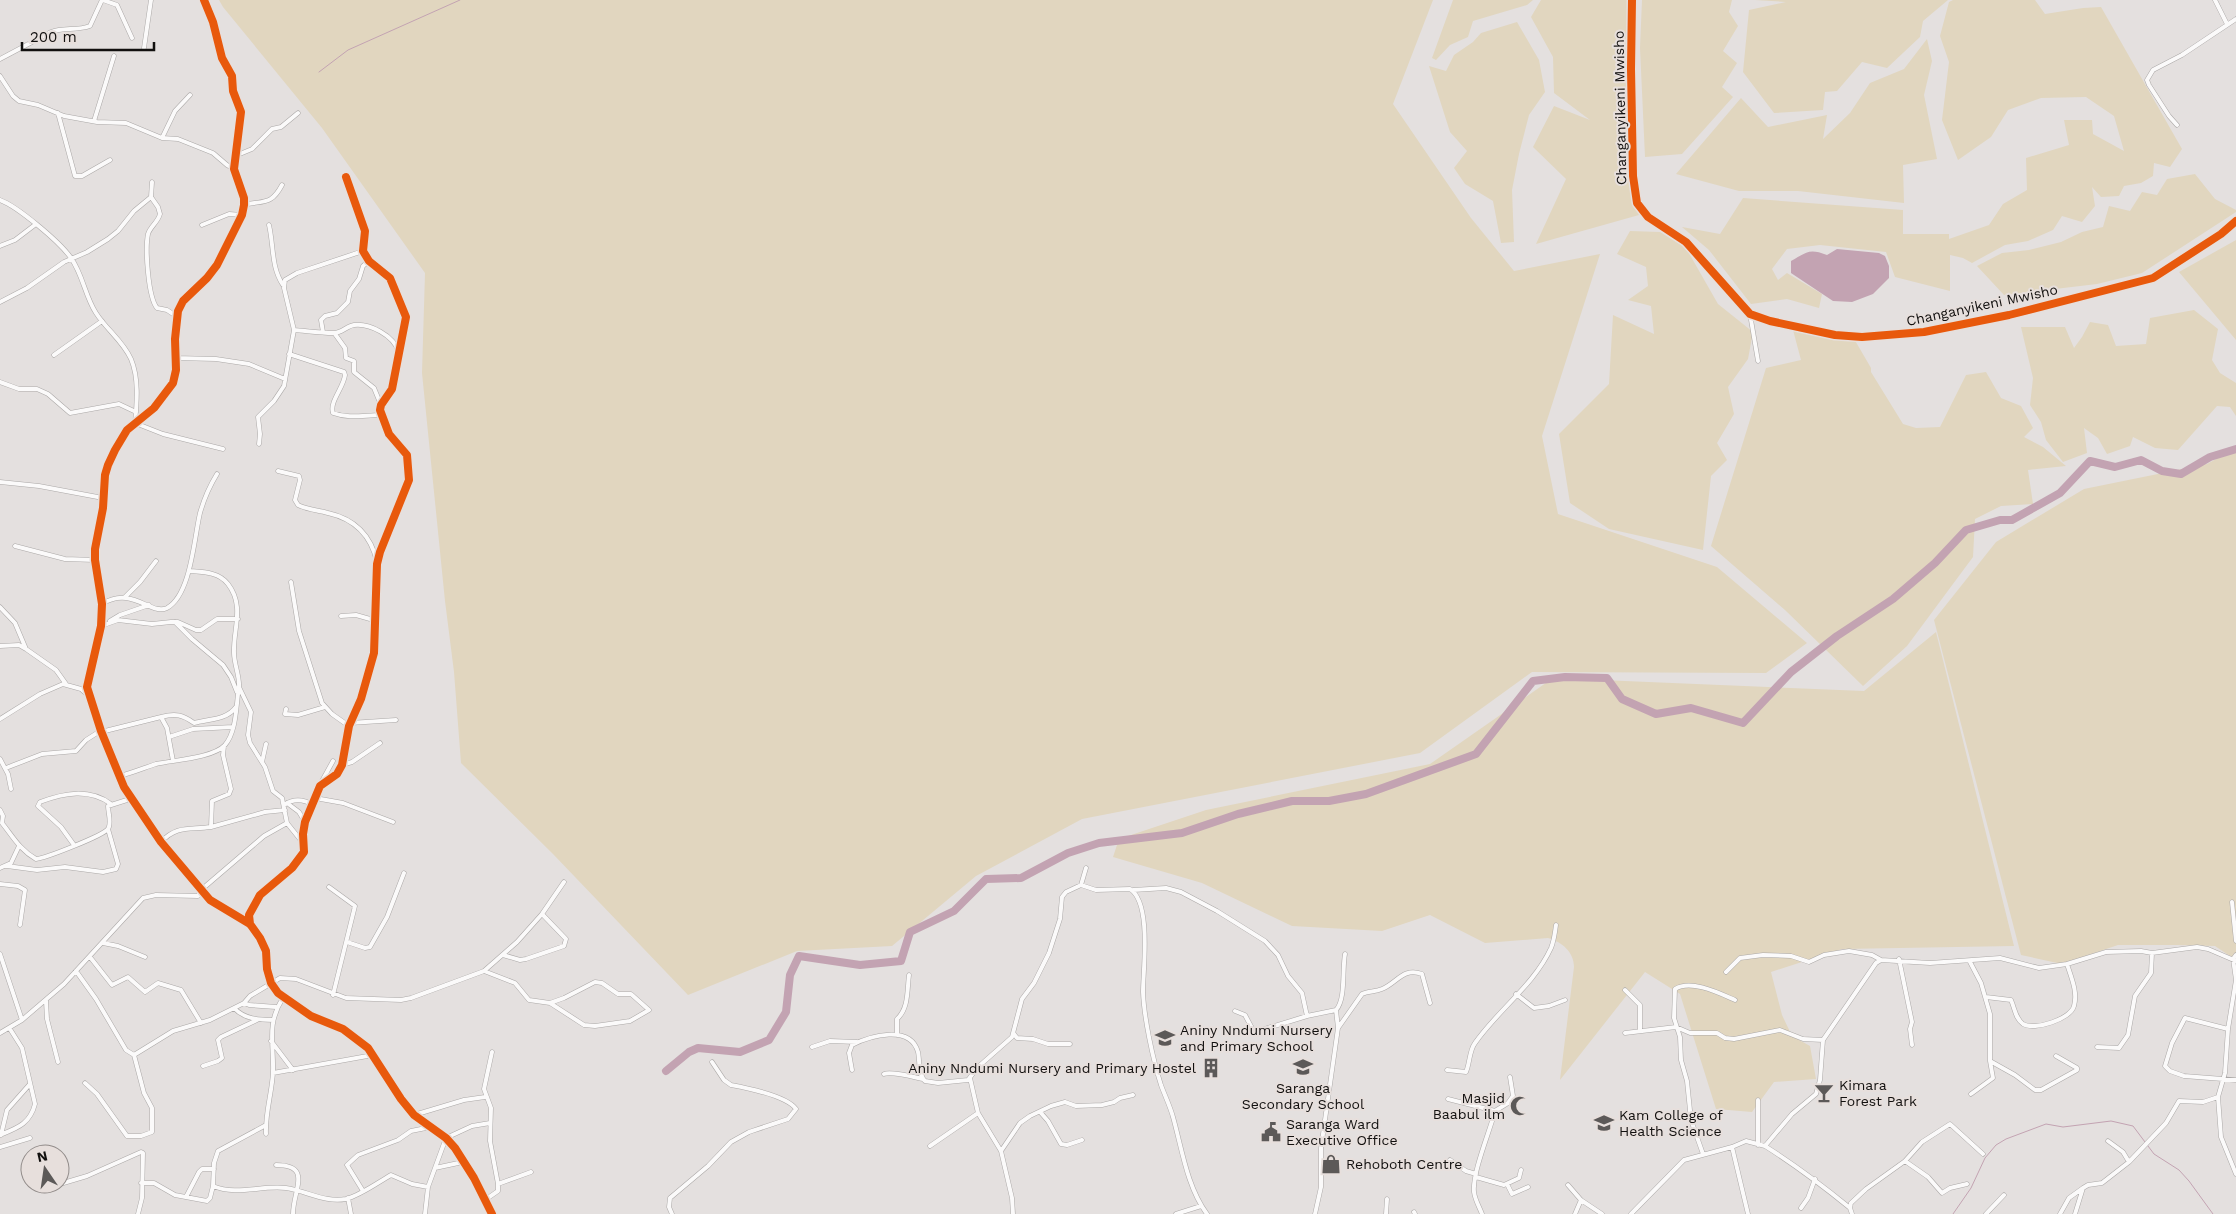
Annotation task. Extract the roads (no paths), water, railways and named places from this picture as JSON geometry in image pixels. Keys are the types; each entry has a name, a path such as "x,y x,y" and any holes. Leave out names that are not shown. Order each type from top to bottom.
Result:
{"street":[{"path":"0,59 51,32 90,26 102,0 117,5 132,38"},
{"path":"144,48 151,0"},
{"path":"204,0 213,22 222,58 232,76 233,91 241,112 242,119 237,138 234,169 244,198 244,205 242,214 217,265 207,278 183,301 176,316 176,370 169,390 154,408 135,423 115,450 104,476 95,560 102,604 101,626 87,687 101,732 130,799 161,842 210,900 250,924"},
{"name":"Changanyikeni Mwisho","path":"1632,0 1633,176 1637,204 1648,217 1686,242 1750,314 1790,327 1835,335 1862,337 1924,332 2009,315 2153,278 2221,234 2236,221"},
{"path":"2215,0 2228,24"},
{"path":"2177,125 2149,85 2149,75 2159,66 2182,55 2236,19"},
{"path":"94,121 114,56"},
{"path":"0,76 17,100 58,113 94,121 126,123 162,138 178,139 213,153 226,165 234,169"},
{"path":"162,138 176,111 190,95"},
{"path":"58,113 76,176 82,176 95,166 110,160"},
{"path":"235,156 252,149 272,129 280,127 298,113"},
{"path":"346,177 366,231 363,251 370,261 390,278 406,317 392,389 380,405"},
{"path":"152,182 151,198 158,207 160,214 148,236 147,260 153,300 157,308 167,310 176,316"},
{"path":"244,205 266,202 279,191 282,185"},
{"path":"0,302 27,288 71,258 86,252 115,234 134,211 151,198"},
{"path":"0,200 36,224 58,243 71,258 91,304 131,359 136,379 135,423"},
{"path":"202,225 229,214 242,214"},
{"path":"0,246 30,231 36,224"},
{"path":"258,444 260,434 258,417 274,401 284,386 294,330 284,286 275,272 269,226"},
{"path":"284,286 285,280 298,273 363,251"},
{"path":"323,332 320,323 322,318 337,313 348,302 350,291 358,280 363,266 370,261"},
{"path":"1750,314 1758,361"},
{"path":"54,355 102,321"},
{"path":"294,330 335,334 349,327 362,326 388,335 395,341 398,352"},
{"path":"320,786 337,774 342,765 349,724 361,699 373,660 377,621 377,564 383,541 409,480 407,455 389,434 381,415 380,405 374,388 354,372 355,362 346,358 345,348 335,334"},
{"path":"289,354 344,372 344,384 332,408 333,413 356,418 365,415 381,415"},
{"path":"175,358 216,359 249,364 285,379"},
{"path":"0,382 19,389 37,389 48,394 70,413 119,404 136,412"},
{"path":"135,423 155,432 223,449"},
{"path":"278,470 299,476 296,500 298,504 341,516 352,522 369,538 377,564"},
{"path":"102,604 108,600 125,597 160,609 168,607 180,592 190,571 200,512 209,486 217,474"},
{"path":"0,482 39,486 103,498"},
{"path":"15,546 65,559 95,560"},
{"path":"125,597 140,582 156,561"},
{"path":"190,571 208,572 224,579 229,585 233,596 238,619 234,655 238,689 237,706 224,746 225,766 231,789 229,794 212,801 211,828"},
{"path":"291,582 299,631 325,707 349,724 396,720"},
{"path":"108,623 120,615 149,605"},
{"path":"0,607 14,623 26,649"},
{"path":"341,616 356,615 377,621"},
{"path":"101,626 118,620 152,624 175,622 187,624 196,630 201,630 217,619 238,619"},
{"path":"175,622 223,665 238,689 251,712 248,739 262,762 273,790 282,798 285,804 287,823 303,843"},
{"path":"0,646 19,645 56,670 66,684 81,690 89,696"},
{"path":"0,719 51,688 66,684"},
{"path":"6,768 42,754 76,751 86,740 101,732 180,714 186,716 194,723 225,716 233,712 237,706"},
{"path":"286,709 285,714 298,715 325,707"},
{"path":"161,717 165,722 173,761"},
{"path":"169,737 193,729 232,726"},
{"path":"342,765 352,762 380,743"},
{"path":"262,762 266,744"},
{"path":"120,776 204,754 224,746"},
{"path":"0,759 6,768 11,789"},
{"path":"333,761 305,822 304,852 299,860 260,895 249,915 250,924 266,951 267,969 271,983 283,998 311,1016 350,1033 373,1056 390,1086 414,1114 446,1138 474,1178 492,1214"},
{"path":"74,845 61,827 42,812 39,804 55,797 81,793 97,796 111,804 130,799"},
{"path":"315,798 343,803 393,822"},
{"path":"285,804 300,800 314,805"},
{"path":"0,868 7,866 37,870 65,867 103,872 116,869 118,864 108,829 110,821 108,809 111,804"},
{"path":"285,804 299,812 305,822"},
{"path":"0,810 3,816 2,823 19,846 36,859 62,852 108,829"},
{"path":"161,842 168,834 177,830 211,828 265,812 285,810"},
{"path":"0,1033 10,1029 46,1000 90,957 128,912 143,898 156,895 198,896 201,890 264,836 287,823"},
{"path":"7,866 19,846"},
{"path":"1082,885 1086,868"},
{"path":"347,942 365,948 370,947 386,917 404,873"},
{"path":"134,1055 173,1031 202,1023 244,1003 250,996 280,978 296,979 333,995 346,998 406,999 484,971 503,955 542,914 564,882"},
{"path":"0,884 18,886 25,890 20,925"},
{"path":"884,1074 895,1072 905,1077 938,1083 958,1082 970,1078 978,1067 1014,1034 1022,1000 1034,983 1049,954 1060,919 1062,897 1066,892 1082,885 1096,890 1166,888 1181,892 1217,911 1265,941 1278,955 1288,976 1302,993 1308,1016"},
{"path":"329,887 355,906 333,995"},
{"path":"1133,890 1144,924 1146,952 1144,1003 1160,1083 1172,1115 1190,1180 1201,1206 1207,1214"},
{"path":"2232,902 2236,941"},
{"path":"503,955 526,960 564,946 566,939 542,914"},
{"path":"1447,1070 1466,1072 1474,1044 1546,957 1554,942 1556,925"},
{"path":"103,943 118,946 145,957"},
{"path":"1765,1146 1792,1114 1816,1094 1820,1080 1823,1040 1876,963 1881,960 1899,959 1930,963 1970,962 2000,958 2039,968 2066,964 2109,951 2152,953 2197,947 2235,959 2236,980 2228,1029 2225,1073 2218,1097 2221,1138 2235,1171"},
{"path":"1726,972 1740,958 1763,955 1791,956 1809,962 1824,956 1849,951 1872,955 1881,960"},
{"path":"2096,1047 2119,1048 2125,1041 2130,1028 2135,996 2151,973 2152,953"},
{"path":"0,954 22,1020"},
{"path":"1315,1214 1321,1187 1321,1148 1338,1028 1336,1010 1342,997 1345,954"},
{"path":"90,957 112,985 128,977 145,992 158,983 180,990 202,1023"},
{"path":"1899,959 1912,1018 1910,1029 1912,1045"},
{"path":"1970,962 1986,997 1991,1022 1990,1061 1993,1078 1971,1094"},
{"path":"1986,997 2011,1000 2016,1016 2027,1026 2065,1017 2073,1009 2076,998 2066,964"},
{"path":"76,971 96,999 126,1050 134,1055 144,1093 152,1108 152,1132 141,1136 127,1136 97,1094 85,1083"},
{"path":"484,971 515,983 529,1000 550,1003 584,1025 595,1026 630,1021 649,1010 631,994 618,994 602,983 595,982 550,1003"},
{"path":"1338,1028 1360,996 1364,993 1382,989 1404,973 1422,974 1430,1002"},
{"path":"897,1035 897,1019 906,1008 909,975"},
{"path":"1703,1154 1691,1120 1687,1081 1681,1060 1680,1038 1673,1007 1675,990 1686,986 1712,991 1735,1000"},
{"path":"1625,990 1640,1005 1640,1031"},
{"path":"1516,994 1534,1008 1549,1006 1565,1000"},
{"path":"266,1134 273,1072 272,1020 276,1007 283,998"},
{"path":"46,1000 47,1019 58,1062"},
{"path":"244,1003 276,1007"},
{"path":"234,1008 238,1013 258,1020 272,1020"},
{"path":"1236,1011 1245,1015 1256,1031 1336,1010"},
{"path":"2228,1029 2185,1018 2172,1043 2166,1063 2168,1069 2178,1075 2236,1080"},
{"path":"203,1066 222,1058 218,1040 221,1037 258,1020"},
{"path":"1625,1033 1676,1027 1690,1033 1719,1033 1729,1038 1780,1030 1803,1039 1823,1040"},
{"path":"0,1135 22,1126 33,1111 35,1096 30,1084 22,1048 10,1029"},
{"path":"1014,1034 1017,1038 1033,1039 1044,1043 1070,1044"},
{"path":"852,1070 850,1050 852,1045 881,1036 897,1035 915,1045 923,1079"},
{"path":"271,1041 293,1070"},
{"path":"812,1047 830,1041 859,1042"},
{"path":"485,1200 498,1191 492,1150 491,1108 484,1089 492,1052"},
{"path":"273,1072 373,1056"},
{"path":"1990,1061 2015,1074 2036,1090 2041,1090 2078,1070 2056,1056"},
{"path":"672,1214 669,1207 670,1198 708,1166 731,1142 749,1132 788,1119 796,1110 793,1105 784,1100 731,1085 724,1080 712,1062"},
{"path":"1482,1214 1476,1202 1474,1190 1476,1176 1495,1111 1512,1099 1514,1090 1510,1077"},
{"path":"970,1078 978,1113 1001,1151 1012,1198 1013,1214"},
{"path":"0,1135 7,1110 30,1084"},
{"path":"1001,1151 1020,1123 1030,1116 1041,1113 1062,1102 1076,1106 1102,1106 1120,1098 1133,1095"},
{"path":"414,1114 464,1100 486,1097"},
{"path":"2060,1214 2069,1198 2088,1185 2102,1183 2129,1162 2166,1123 2179,1100 2203,1102 2218,1097"},
{"path":"1448,1099 1495,1111"},
{"path":"1758,1100 1758,1145"},
{"path":"930,1146 978,1113"},
{"path":"1041,1113 1048,1121 1061,1144 1082,1140"},
{"path":"425,1214 428,1187 446,1138 472,1126 490,1123"},
{"path":"1850,1208 1851,1204 1866,1189 1905,1162 1922,1142 1950,1124 1983,1154"},
{"path":"141,1183 154,1183 175,1195 208,1200 213,1186 218,1150 266,1125"},
{"path":"363,1190 348,1169 347,1164 350,1161 358,1155 398,1140 411,1131 431,1127"},
{"path":"0,1147 30,1138"},
{"path":"1631,1214 1680,1162 1746,1141 1765,1146 1798,1170 1816,1179 1850,1208 1852,1214"},
{"path":"2108,1141 2123,1152 2129,1162"},
{"path":"1732,1147 1748,1214"},
{"path":"70,1181 87,1176 141,1152 143,1153 142,1198 138,1214"},
{"path":"1450,1160 1476,1176 1508,1184 1519,1178 1521,1170"},
{"path":"435,1168 464,1162"},
{"path":"1905,1162 1928,1177 1942,1193 1950,1188 1967,1184"},
{"path":"276,1165 286,1165 298,1172 299,1178 293,1214"},
{"path":"186,1197 202,1169 214,1169"},
{"path":"498,1184 531,1172"},
{"path":"213,1186 228,1190 284,1188 303,1191 329,1201 348,1198 390,1175 412,1184 428,1187"},
{"path":"1800,1208 1808,1198 1816,1179"},
{"path":"1508,1184 1512,1194 1528,1187"},
{"path":"1568,1185 1581,1200 1602,1214"},
{"path":"2075,1214 2083,1188"},
{"path":"1986,1214 2004,1195"},
{"path":"348,1198 351,1214"},
{"path":"1386,1214 1387,1198"},
{"path":"1575,1214 1581,1200"},
{"path":"1176,1214 1201,1206"}],"waterway":[{"path":"319,72 348,50 460,0"},
{"path":"666,1071 689,1052 698,1048 740,1052 769,1040 786,1012 790,975 799,956 860,965 901,961 910,932 954,911 986,879 1021,878 1068,853 1099,843 1182,833 1238,814 1292,801 1329,801 1366,794 1476,754 1533,681 1565,677 1607,678 1622,699 1656,714 1691,708 1743,723 1791,672 1837,636 1893,599 1935,563 1966,530 2000,520 2012,520 2060,493 2090,461 2115,467 2141,460 2162,471 2181,474 2210,457 2236,449"},
{"path":"1953,1214 1971,1188 1985,1158 1996,1145 2006,1139 2046,1124 2063,1127 2111,1121 2133,1126 2154,1154 2179,1170 2213,1214"}],"place":[{"name":"Aniny Nndumi Nursery and Primary School","path":"1165,1038"},
{"name":"Saranga Secondary School","path":"1303,1067"},
{"name":"Aniny Nndumi Nursery and Primary Hostel","path":"1211,1068"},
{"name":"Kimara Forest Park","path":"1824,1093"},
{"name":"Masjid Baabul ilm","path":"1520,1106"},
{"name":"Kam College of Health Science","path":"1604,1123"},
{"name":"Saranga Ward Executive Office","path":"1271,1132"},
{"name":"Rehoboth Centre","path":"1331,1164"}]}
